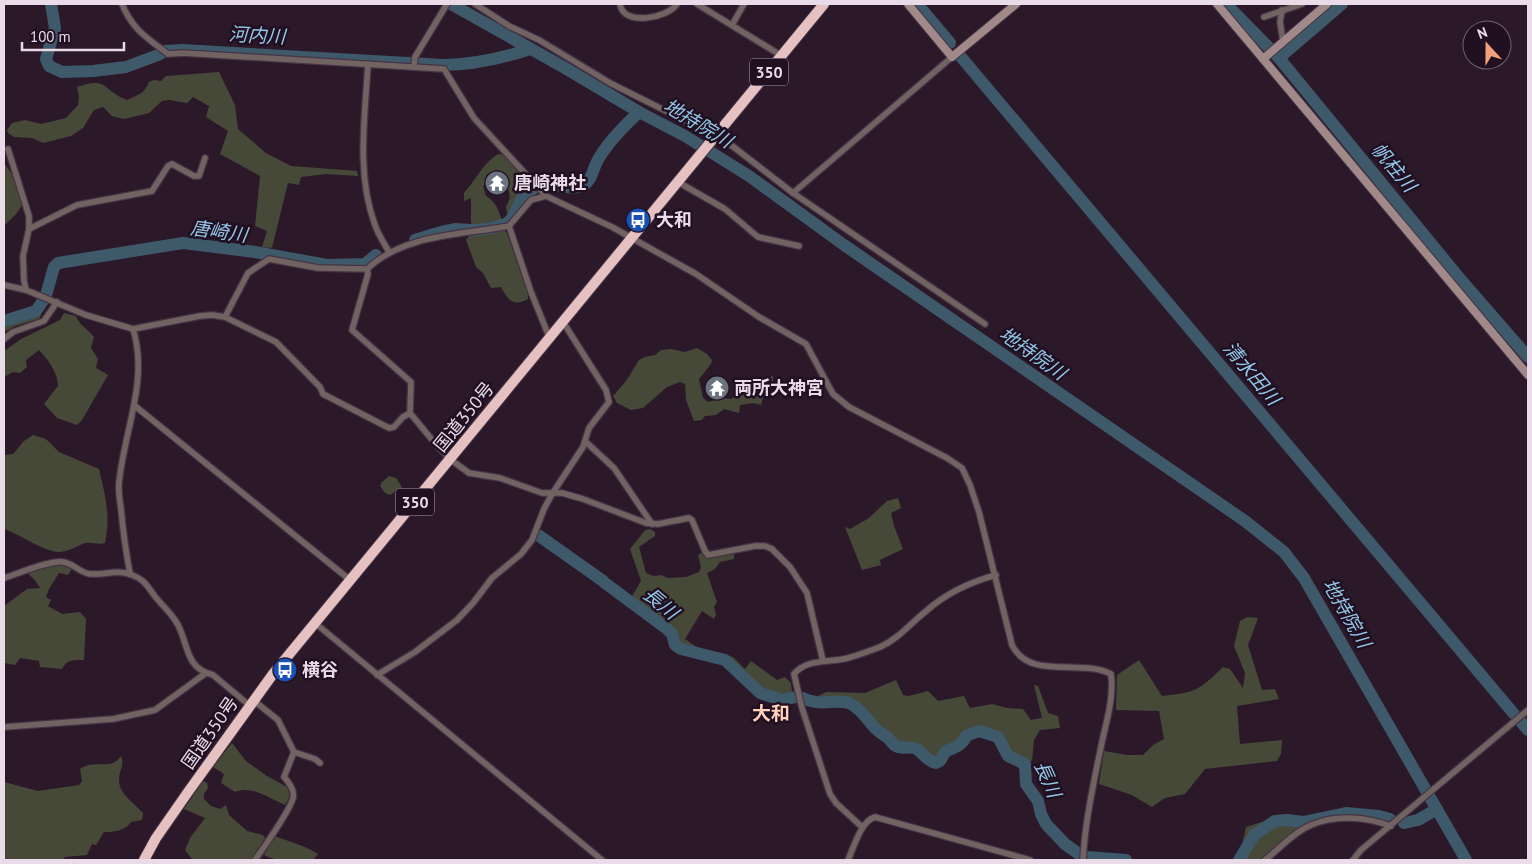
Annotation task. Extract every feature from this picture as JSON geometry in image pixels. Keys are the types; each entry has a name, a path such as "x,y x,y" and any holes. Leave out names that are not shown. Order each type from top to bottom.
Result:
{"highway":[{"name":"国道350号","path":"144,860 156,838 251,703 824,4"}],"street":[{"path":"122,4 130,21 137,30 164,51 444,69 474,118 546,196 592,217 696,274 759,317 806,344 833,394 849,407 962,468 976,503 996,575 1012,645 1020,655 1041,667 1093,668 1111,674 1110,710 1094,784 1085,834 1083,860"},
{"path":"474,4 509,26 539,40 610,82 714,138 731,145 793,193 985,324"},
{"path":"620,4 621,10 626,15 635,18 646,18 667,13 674,10 677,4"},
{"path":"697,4 782,56"},
{"path":"732,25 744,4"},
{"path":"908,4 952,57"},
{"path":"793,193 1016,4"},
{"path":"1217,4 1528,375"},
{"path":"1264,16 1302,4"},
{"path":"1263,58 1327,4"},
{"path":"414,66 415,58 447,5"},
{"path":"1280,43 1282,10"},
{"path":"368,64 363,167 370,212 375,227 389,252"},
{"path":"8,149 29,216 29,230 23,256 26,290"},
{"path":"29,230 78,205 152,191 168,166 172,164 194,176 199,176 205,158"},
{"path":"678,182 725,210 758,237 799,246"},
{"path":"225,317 248,273 269,259 318,268 367,269 389,252 435,238 509,226 530,200 546,196"},
{"path":"509,226 531,292 550,339"},
{"path":"367,269 368,274 352,330 411,382 410,413 450,459 469,473 500,478 552,494 562,493 652,524 689,518 692,520 704,551 708,555 755,546 765,546 772,549 790,567 807,593 823,661"},
{"path":"4,285 26,290 86,315 133,329 200,316 225,317 276,342 320,387 323,394 342,405 389,428 394,427 403,417 410,413"},
{"path":"4,339 13,332 44,321 58,302"},
{"path":"377,674 415,652 457,620 492,578 521,554 532,540 552,494 586,442 589,428 609,402 609,396 564,322"},
{"path":"130,574 118,484 124,449 135,406 140,363 133,329"},
{"path":"135,406 350,580"},
{"path":"586,442 614,468 652,524"},
{"path":"4,578 54,562 63,562 89,574 111,572 130,574 142,579 170,613 182,634 189,657 194,665 213,675 278,720 294,752 315,759 320,763"},
{"path":"862,827 836,803 830,794 794,681 794,674 797,670 815,662 847,659 893,640 944,597 985,578 996,575"},
{"path":"315,623 602,860"},
{"path":"4,727 113,719 155,710 206,673"},
{"path":"1353,860 1361,850 1528,710"},
{"path":"255,860 294,797 291,787 284,776 294,752"},
{"path":"848,860 862,827 869,818 875,817 1030,860"},
{"path":"1265,860 1301,831 1311,825 1322,822 1352,818 1377,821 1391,826"}],"green space":[{"path":"219,72 235,105 238,129 266,153 291,166 357,171 358,176 326,174 301,177 299,185 288,183 272,248 262,247 267,231 255,226 260,176 220,154 228,131 206,117 209,106 193,97 187,103 169,100 162,101 149,113 124,119 112,116 103,107 94,110 83,128 71,136 43,143 32,138 14,137 7,130 12,123 25,120 41,124 66,118 78,105 77,87 87,84 100,84 127,100 143,92 149,82 154,80 161,81 166,76"},
{"path":"498,154 505,155 539,192 523,204 514,207 509,217 506,206 510,198 506,183 498,171 486,175 487,183 483,186 486,196 496,206 502,221 476,227 471,223 471,198 464,201 464,193 484,167"},
{"path":"4,163 14,177 22,205 4,226"},
{"path":"504,230 507,233 528,294 528,299 523,301 512,301 501,287 491,288 483,273 476,267 466,240 469,236"},
{"path":"37,313 41,315 39,319 15,326 4,332 4,324"},
{"path":"64,313 76,316 94,337 91,348 98,359 96,368 108,375 82,420 77,425 57,418 44,404 58,386 52,367 39,350 26,360 27,367 20,373 13,372 4,377 4,351 21,339 60,320"},
{"path":"697,348 707,354 712,360 699,379 703,398 708,402 721,398 731,399 752,383 773,376 773,384 766,387 761,405 753,403 740,405 739,413 724,409 716,415 705,416 702,420 694,421 686,400 685,384 680,382 667,387 643,408 631,410 617,403 613,396 626,381 639,360 655,355 661,350 671,349 685,352"},
{"path":"33,435 46,439 59,452 99,469 107,514 105,543 85,543 59,552 39,546 4,529 4,455 13,454 24,441"},
{"path":"389,476 396,478 402,487 390,495 385,493 380,486"},
{"path":"898,498 901,508 891,513 903,549 880,560 881,565 862,570 845,527 850,529 869,518 887,501"},
{"path":"650,529 655,532 655,536 639,547 646,573 654,576 661,575 668,578 686,577 699,572 701,567 698,555 703,552 707,556 734,552 734,559 720,562 715,569 707,573 717,602 714,607 716,615 714,619 702,611 685,639 701,650 733,657 745,669 751,661 777,680 785,677 791,683 792,693 789,697 781,698 760,690 726,659 681,647 668,626 631,598 641,581 630,549 645,530"},
{"path":"56,564 65,565 72,569 68,575 59,573 46,597 51,600 48,606 62,614 80,612 86,619 84,660 69,662 62,669 40,667 39,661 20,658 15,665 4,663 4,606 27,589 40,588 27,573"},
{"path":"1247,617 1258,618 1248,645 1262,690 1275,689 1279,699 1237,706 1240,744 1282,740 1281,754 1277,761 1205,769 1185,794 1165,798 1152,807 1132,795 1099,784 1104,751 1128,755 1143,755 1153,745 1164,739 1159,711 1116,710 1117,675 1139,660 1162,696 1196,689 1223,667 1230,669 1243,688 1245,673 1234,646 1240,621"},
{"path":"896,680 903,695 909,696 928,691 938,701 964,696 970,708 992,704 1007,708 1023,709 1031,720 1042,718 1034,685 1038,686 1048,713 1058,716 1060,728 1040,730 1034,740 1032,761 1009,754 1000,735 985,727 975,728 964,735 961,741 943,750 937,760 932,760 915,745 899,745 876,726 855,702 846,698 818,702 816,697 826,692 865,693"},
{"path":"232,743 246,761 287,787 289,796 285,805 254,791 241,790 235,792 221,783 224,774 213,767"},
{"path":"121,756 119,780 121,790 143,813 142,820 131,822 119,830 104,832 96,845 92,844 87,855 65,857 63,860 4,860 4,782 38,791 79,785 82,781 80,769 86,766 112,763"},
{"path":"203,781 207,783 208,788 204,794 204,799 211,806 220,809 226,805 229,815 247,831 263,835 265,838 252,860 191,860 185,850 190,838 205,818 184,809"},
{"path":"1281,816 1308,819 1309,824 1296,831 1259,860 1233,860 1242,845 1246,827"},
{"path":"275,836 318,854 313,860 269,858 264,855"}],"waterway":[{"name":"河内川","path":"51,4 55,28 46,59 49,66 62,72 126,67 165,51 182,50 443,65 487,60 530,49"},
{"name":"地持院川","path":"451,4 639,112 685,136 749,176 844,245 1245,521 1284,552 1304,578 1466,860"},
{"name":"清水田川","path":"917,4 950,43"},
{"name":"帆柱川","path":"1226,4 1279,58 1461,280 1528,357"},
{"path":"1279,58 1342,4"},
{"name":"清水田川","path":"961,57 1514,714"},
{"name":"唐崎川","path":"415,240 456,229 471,230 497,227 510,221 525,194 539,186 550,185 575,188 584,185 589,180 597,161 607,146 639,112"},
{"name":"唐崎川","path":"46,295 54,267 58,263 183,243 255,252 327,265 365,264 376,255"},
{"name":"唐崎川","path":"4,321 36,311 44,299"},
{"name":"長川","path":"538,535 603,581"},
{"name":"長川","path":"605,583 667,629 672,634 675,645 681,649 725,660 760,693 782,700 796,697"},
{"name":"長川","path":"803,698 817,702 846,702 851,704 895,745 901,748 915,749 936,763 940,761 946,751 960,744 966,736 979,731 998,737 1008,756 1025,764 1026,784 1038,801 1046,824 1065,844 1079,854"},
{"name":"清水田川","path":"1522,723 1528,730"},
{"name":"長川","path":"1404,823 1418,820 1437,809"},
{"name":"長川","path":"1239,860 1254,835 1275,821 1303,822 1346,813 1390,819"},
{"name":"長川","path":"1087,857 1126,860"}],"place":[{"name":"唐崎神社","path":"497,183"},
{"name":"大和","path":"638,220"},
{"name":"両所大神宮","path":"717,388"},
{"name":"横谷","path":"285,670"}],"district":[{"name":"大和","path":"771,713"}]}
